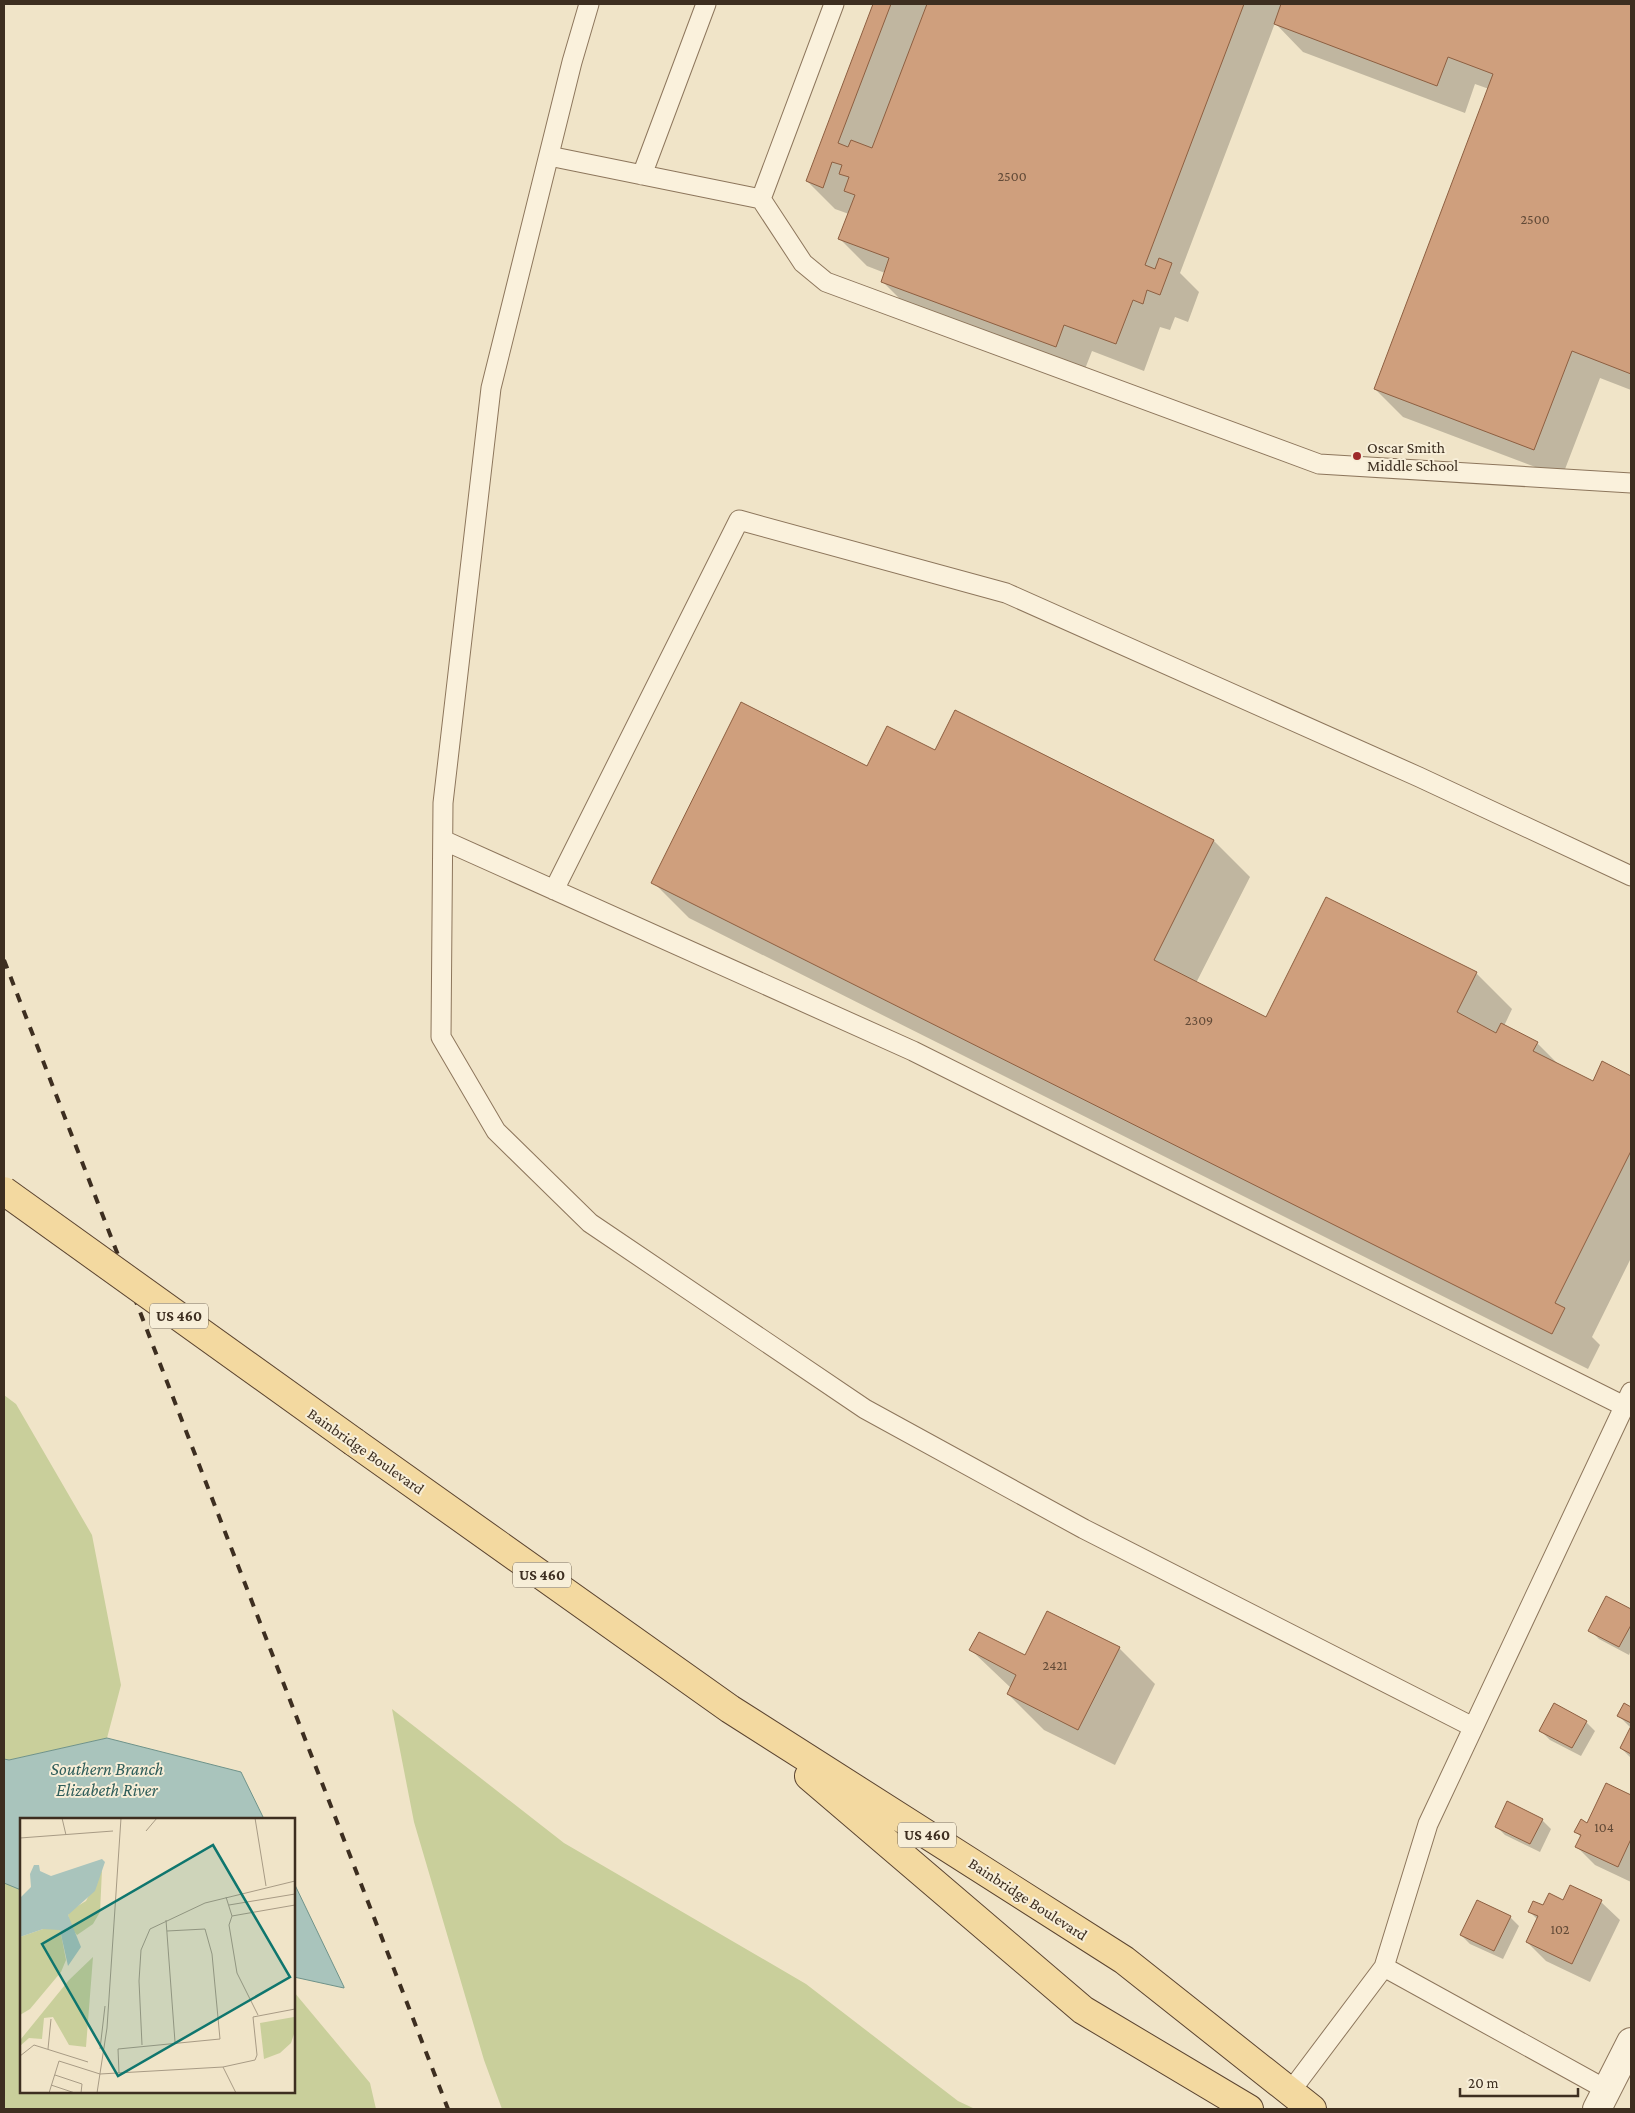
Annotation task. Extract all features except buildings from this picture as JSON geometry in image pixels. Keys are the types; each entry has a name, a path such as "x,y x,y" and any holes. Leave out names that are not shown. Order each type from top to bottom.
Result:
{"main road":[{"name":"Bainbridge Boulevard","path":"4,1191 730,1709 1124,1960 1312,2109"},
{"name":"Bainbridge Boulevard","path":"730,1709 1083,2010 1249,2109"}],"street":[{"path":"1602,2100 1631,2042"}],"lane":[{"path":"589,4 491,388 443,803 441,1037 496,1131 590,1223 865,1409 1084,1529 1473,1727"},
{"path":"642,175 706,4"},
{"path":"760,199 834,4"},
{"path":"549,156 760,199 803,263 826,282 1319,464 1631,483"},
{"path":"554,890 739,520 1006,593 1419,777 1631,876"},
{"path":"443,840 913,1052 1628,1399 1428,1824 1384,1967 1290,2092"},
{"path":"1384,1967 1602,2100"}],"green space":[{"path":"4,1395 16,1404 92,1535 121,1685 107,1738 9,1760 4,1759"},
{"path":"392,1709 564,1843 806,1984 958,2101 975,2109 502,2109 484,2060 414,1822"},
{"path":"4,1880 20,1886 20,2093 295,2093 295,1993 370,2083 376,2109 4,2109"}],"water":[{"name":"Southern Branch Elizabeth River","path":"107,1738 241,1772 264,1818 20,1818 20,1890 4,1883 4,1759 9,1760"},
{"path":"295,1885 344,1987 295,1977"}],"railway":[{"path":"4,960 448,2109"}],"place":[{"name":"Oscar Smith Middle School","path":"1357,456"}]}
